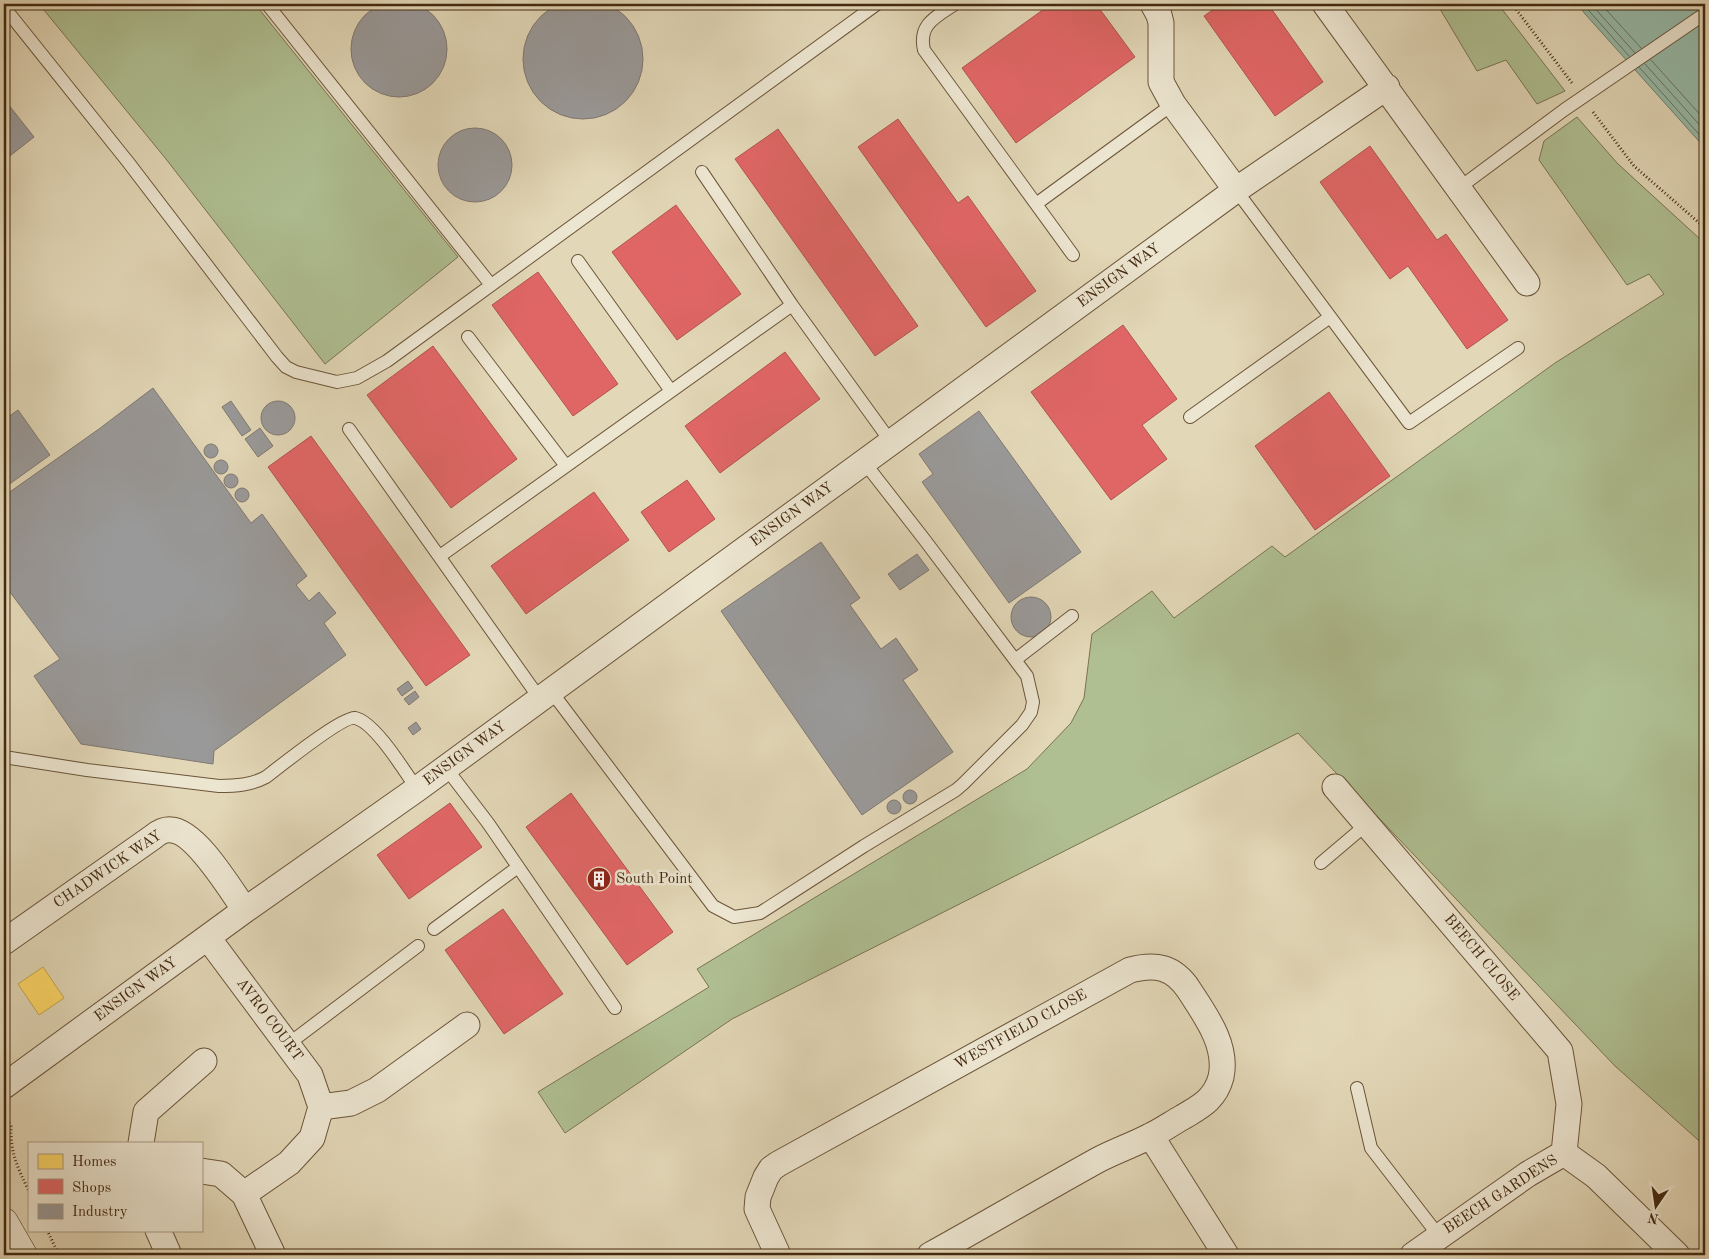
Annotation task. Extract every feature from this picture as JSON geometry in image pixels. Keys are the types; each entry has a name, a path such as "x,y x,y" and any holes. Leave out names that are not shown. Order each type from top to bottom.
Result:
{"main road":[{"path":"4,1222 23,1255"}],"street":[{"path":"1153,4 1161,23 1161,82 1173,104 1236,190"},
{"path":"1325,4 1527,283"},
{"name":"ENSIGN WAY","path":"4,1086 245,910 446,768 1236,190 1386,87"},
{"name":"BEECH CLOSE","path":"1335,787 1560,1051 1570,1104 1564,1153"},
{"name":"CHADWICK WAY","path":"4,942 153,837 167,830 177,831 185,835 201,849 245,910"},
{"name":"AVRO COURT","path":"208,938 310,1075 321,1107"},
{"name":"WESTFIELD CLOSE","path":"775,1254 757,1203 766,1177 771,1169 778,1164 1130,970 1148,966 1168,971 1176,976 1186,987 1205,1016 1220,1045 1222,1068 1217,1086 1208,1100 1151,1136 1100,1159 930,1255"},
{"path":"244,1194 289,1163 312,1138 321,1107 351,1103 377,1090 467,1025"},
{"path":"141,1142 146,1112 204,1061"},
{"path":"1151,1136 1220,1246"},
{"name":"BEECH GARDENS","path":"1413,1255 1528,1174 1564,1153 1596,1176 1677,1255"},
{"path":"202,1171 221,1174 244,1194 273,1255"},
{"path":"159,1232 169,1255"}],"lane":[{"path":"267,4 491,285"},
{"path":"4,7 128,162 286,367 296,372 327,381 348,381 388,361 860,8 876,4"},
{"path":"954,4 932,20 924,30 922,40 924,50 1073,254"},
{"path":"1459,188 1564,110 1700,17"},
{"path":"1036,204 1173,104"},
{"path":"702,172 792,305 891,442"},
{"path":"1236,190 1409,423 1518,348"},
{"path":"578,261 671,391"},
{"path":"440,556 792,305"},
{"path":"1190,417 1330,317"},
{"path":"468,338 566,466"},
{"path":"349,429 440,556 546,695 713,906 734,917 760,913 956,790 1022,725 1031,712 1033,702 1028,676 864,462"},
{"path":"1015,660 1072,616"},
{"path":"4,757 112,773 219,786 235,786 254,783 266,777 335,726 348,718 354,718 364,722 375,732 417,789"},
{"path":"446,768 488,823 614,1008"},
{"path":"1321,863 1367,824"},
{"path":"434,929 518,868"},
{"path":"287,1045 418,946"},
{"path":"1357,1088 1371,1148 1439,1236"}],"path":[{"path":"1512,4 1576,89"},
{"path":"1588,104 1634,166 1705,228"},
{"path":"4,1118 11,1125 10,1143 15,1160 28,1189"},
{"path":"48,1232 59,1255"}],"shaded area":[{"path":"39,4 255,4 458,257 325,364 166,159"},
{"path":"1437,4 1498,4 1565,91 1537,104 1506,60 1477,71"},
{"path":"1577,117 1617,163 1700,239 1705,246 1705,1146 1615,1066 1298,733 732,1019 565,1133 538,1092 709,987 697,969 1027,769 1071,723 1084,698 1092,634 1152,591 1174,618 1272,546 1285,557 1555,363 1664,294 1649,274 1627,285 1539,160 1544,141"}],"water":[{"path":"1577,4 1705,4 1705,148 1586,15"}],"building: Homes":[{"path":"43,967 64,998 39,1015 18,984"}],"building: Shops":[{"path":"1051,4 1096,4 1135,57 1016,143 962,68"},
{"path":"1221,4 1268,4 1323,82 1275,116 1204,16"},
{"path":"898,119 958,203 968,196 1036,291 986,327 858,147"},
{"path":"778,129 918,326 875,356 735,159"},
{"path":"1370,146 1437,240 1446,234 1508,320 1467,349 1408,266 1390,279 1320,182"},
{"path":"676,205 741,294 677,340 612,252"},
{"path":"538,272 618,384 573,416 492,305"},
{"path":"1123,325 1177,399 1142,425 1167,459 1111,500 1031,392"},
{"path":"433,346 517,459 451,508 367,395"},
{"path":"785,352 820,399 720,473 685,426"},
{"path":"1329,392 1390,476 1315,530 1255,446"},
{"path":"311,436 470,655 426,686 268,467"},
{"path":"687,480 715,519 669,552 641,512"},
{"path":"594,492 629,540 526,614 491,566"},
{"name":"South Point","path":"571,793 673,932 627,965 526,827"},
{"path":"450,803 482,847 409,899 377,855"},
{"path":"503,909 563,994 504,1034 445,950"}],"building: Industry":[{"path":"583,-1 606,3 626,16 639,36 643,59 639,82 626,102 606,115 583,119 560,115 540,102 527,82 523,59 527,36 540,16 560,3"},
{"path":"399,1 417,5 433,15 443,31 447,49 443,67 433,83 417,93 399,97 381,93 365,83 355,67 351,49 355,31 365,15 381,5"},
{"path":"4,99 34,137 6,159 4,157"},
{"path":"475,128 489,131 501,139 509,151 512,165 509,179 501,191 489,199 475,202 461,199 449,191 441,179 438,165 441,151 449,139 461,131"},
{"path":"153,388 251,523 262,514 307,576 296,585 309,601 319,592 336,613 324,623 346,655 214,751 213,764 81,744 34,676 60,659 4,584 4,496 99,429"},
{"path":"231,401 251,430 242,436 222,407"},
{"path":"278,401 285,402 290,406 294,411 294,425 290,430 285,434 278,435 271,434 266,430 262,425 261,418 262,411 266,406 271,402"},
{"path":"18,410 50,455 4,488 4,420"},
{"path":"979,411 1081,552 1009,603 922,482 933,474 919,454"},
{"path":"260,428 273,446 258,457 245,439"},
{"path":"208,444 214,444 218,451 214,458 208,458 204,454 204,448"},
{"path":"221,460 226,462 228,467 226,472 221,474 216,472 214,467 216,462"},
{"path":"231,474 236,476 238,481 236,486 231,488 226,486 224,481 226,476"},
{"path":"242,488 247,490 249,495 247,500 242,502 237,500 235,495 237,490"},
{"path":"821,542 860,598 850,605 881,649 896,638 918,670 903,680 953,752 862,815 721,611"},
{"path":"917,554 929,570 900,590 888,574"},
{"path":"1035,597 1042,600 1048,606 1051,617 1050,625 1042,634 1035,637 1027,637 1020,634 1012,625 1011,613 1014,606 1023,598"},
{"path":"408,681 413,688 402,696 397,689"},
{"path":"415,691 419,697 409,705 404,699"},
{"path":"416,722 421,729 413,735 408,728"},
{"path":"910,790 915,792 917,797 915,802 910,804 905,802 903,797 905,792"},
{"path":"894,800 899,802 901,807 899,812 894,814 889,812 887,807 889,802"}],"place":[{"name":"South Point","path":"599,879"}]}
